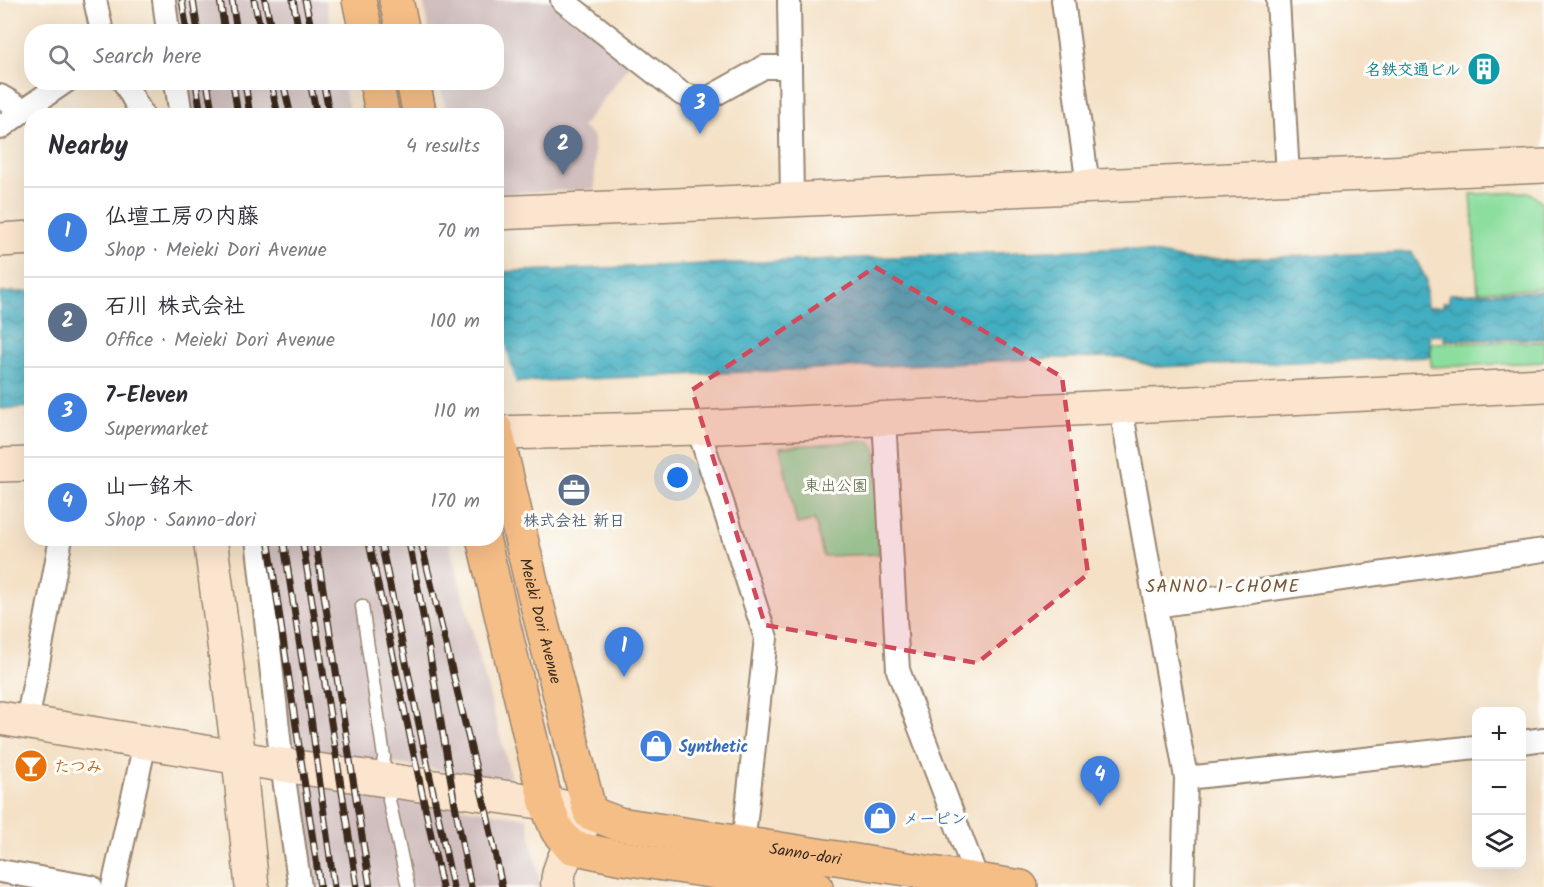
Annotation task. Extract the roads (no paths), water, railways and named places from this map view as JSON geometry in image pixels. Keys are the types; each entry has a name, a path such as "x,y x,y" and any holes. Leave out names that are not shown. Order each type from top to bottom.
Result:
{"main road":[{"path":"359,0 364,24"},
{"path":"396,0 401,24"},
{"path":"378,90 381,108"},
{"path":"415,90 418,108"},
{"name":"Meieki Dori Avenue","path":"504,463 530,577 590,813"},
{"path":"485,546 546,803 557,830 571,847"},
{"name":"Sanno-dori","path":"590,813 619,824 1021,887"},
{"name":"Sanno-dori","path":"571,847 617,857 816,887"}],"street":[{"path":"95,0 100,24"},
{"path":"164,0 167,24"},
{"path":"562,0 682,94 705,100 764,67 789,67"},
{"path":"789,0 792,200"},
{"path":"1063,0 1088,186"},
{"path":"1278,0 1288,176"},
{"path":"27,108 53,90"},
{"path":"128,90 139,108"},
{"path":"177,90 181,108"},
{"path":"0,96 24,110 0,128"},
{"path":"504,213 1544,166"},
{"path":"0,240 24,238"},
{"path":"504,432 698,428 1544,385"},
{"path":"1121,408 1186,778 1183,887"},
{"path":"884,418 898,669 978,879"},
{"path":"698,428 766,638 743,845"},
{"path":"0,465 24,464"},
{"path":"59,546 14,721 282,765 546,803 590,813 556,879 558,887"},
{"path":"211,546 239,758 252,887"},
{"path":"258,546 282,765 300,887"},
{"path":"1155,606 1544,550"},
{"path":"1526,742 1544,740"},
{"path":"113,887 145,742"},
{"path":"1186,778 1472,747"},
{"path":"0,871 91,887"}],"lane":[{"path":"362,606 389,800 408,887"}],"water":[{"path":"1128,248 1190,260 1412,252 1426,279 1426,307 1443,307 1443,302 1449,302 1449,294 1544,291 1544,339 1444,340 1444,335 1430,335 1430,357 1155,367 1121,357 1061,358 504,383 504,272"},
{"path":"24,291 24,407 0,409 0,293"}],"railway":[{"path":"182,0 186,24"},
{"path":"193,0 197,24"},
{"path":"220,0 224,24"},
{"path":"232,0 236,24"},
{"path":"254,0 259,24"},
{"path":"265,0 270,24"},
{"path":"293,0 298,24"},
{"path":"305,0 310,24"},
{"path":"197,90 200,108"},
{"path":"208,90 212,108"},
{"path":"234,90 237,108"},
{"path":"246,90 249,108"},
{"path":"273,90 276,108"},
{"path":"285,90 289,108"},
{"path":"312,90 315,108"},
{"path":"325,90 328,108"},
{"path":"269,546 320,887"},
{"path":"284,546 334,887"},
{"path":"303,546 357,887"},
{"path":"316,546 370,887"},
{"path":"370,546 442,887"},
{"path":"382,546 453,887"},
{"path":"410,546 471,887"},
{"path":"422,546 487,814 502,887"}],"place":[{"name":"名鉄交通ビル","path":"1484,69"},
{"name":"7-Eleven","path":"700,134"},
{"name":"石川 株式会社","path":"563,175"},
{"name":"株式会社 新日","path":"574,490"},
{"name":"仏壇工房の内藤","path":"624,677"},
{"name":"Synthetic","path":"656,746"},
{"name":"たつみ","path":"31,766"},
{"name":"山一銘木","path":"1100,806"},
{"name":"メーピン","path":"880,818"}],"district":[{"name":"SANNO 1-CHOME","path":"1223,586"}],"park label":[{"name":"東出公園","path":"836,485"}]}
